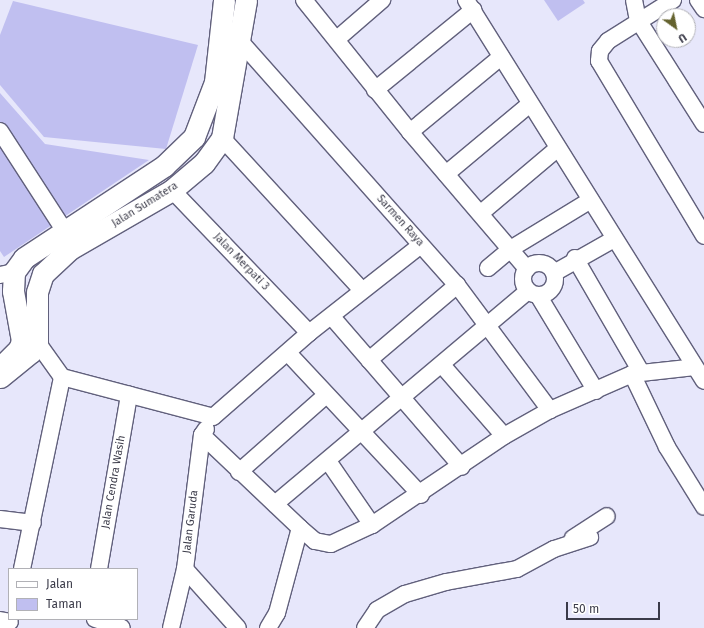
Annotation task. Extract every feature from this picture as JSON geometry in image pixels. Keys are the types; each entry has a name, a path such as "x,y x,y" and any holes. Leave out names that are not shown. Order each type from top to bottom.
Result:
{"main road":[{"name":"Jalan Sumatera","path":"37,342 37,292 44,274 70,249 172,190 204,163 222,138 224,85 224,0"},
{"name":"Jalan Sumatera","path":"0,366 19,349 22,341 13,291 7,274 24,258 181,152 194,137 202,120 224,85 240,41 246,0"},
{"path":"0,377 31,352 37,342"}],"street":[{"path":"304,0 337,39 375,90 446,174 512,248 527,269"},
{"path":"337,39 382,0"},
{"path":"673,0 638,20 608,41 600,51 599,61 704,236"},
{"path":"698,0 704,9"},
{"path":"638,1 638,20 704,124"},
{"path":"375,90 470,5 557,149 591,200 704,381"},
{"name":"Sarmen Raya","path":"240,41 457,285 550,410"},
{"path":"410,132 501,57"},
{"path":"446,174 530,104"},
{"path":"0,131 64,230"},
{"path":"222,138 362,290"},
{"path":"481,213 557,149"},
{"name":"Jalan Merpati 3","path":"172,190 310,333"},
{"path":"488,268 512,248 591,200"},
{"path":"275,504 488,327 533,293 552,288 554,273 575,258 614,239"},
{"name":"Jalan Garuda","path":"171,628 185,570 202,435 213,417 289,354 310,333 332,317 362,290 421,245"},
{"path":"575,258 637,373 667,447 704,507"},
{"path":"554,273 541,263 527,269 523,278 596,391"},
{"path":"369,360 457,285"},
{"path":"332,317 400,399 462,467"},
{"path":"37,342 62,377 213,417"},
{"path":"289,354 421,495"},
{"path":"442,365 504,436"},
{"path":"202,435 239,472 315,541 331,544 372,525 421,495 504,436 550,410 637,373 695,367"},
{"path":"22,568 33,523 62,377"},
{"name":"Jalan Cendra Wasih","path":"99,568 129,395"},
{"path":"239,472 326,395"},
{"path":"328,461 372,525"},
{"path":"365,628 377,610 405,594 446,582 517,569 554,549 607,516"},
{"path":"0,519 33,523"},
{"path":"268,628 277,613 300,528"},
{"path":"554,549 590,537"},
{"path":"185,570 238,628"},
{"path":"98,620 122,628"}],"green space":[{"path":"544,0 583,0 585,3 558,21"},
{"path":"13,1 198,45 166,149 44,137 0,85 0,35"},
{"path":"0,93 45,144 149,160 4,257 0,251"}]}
